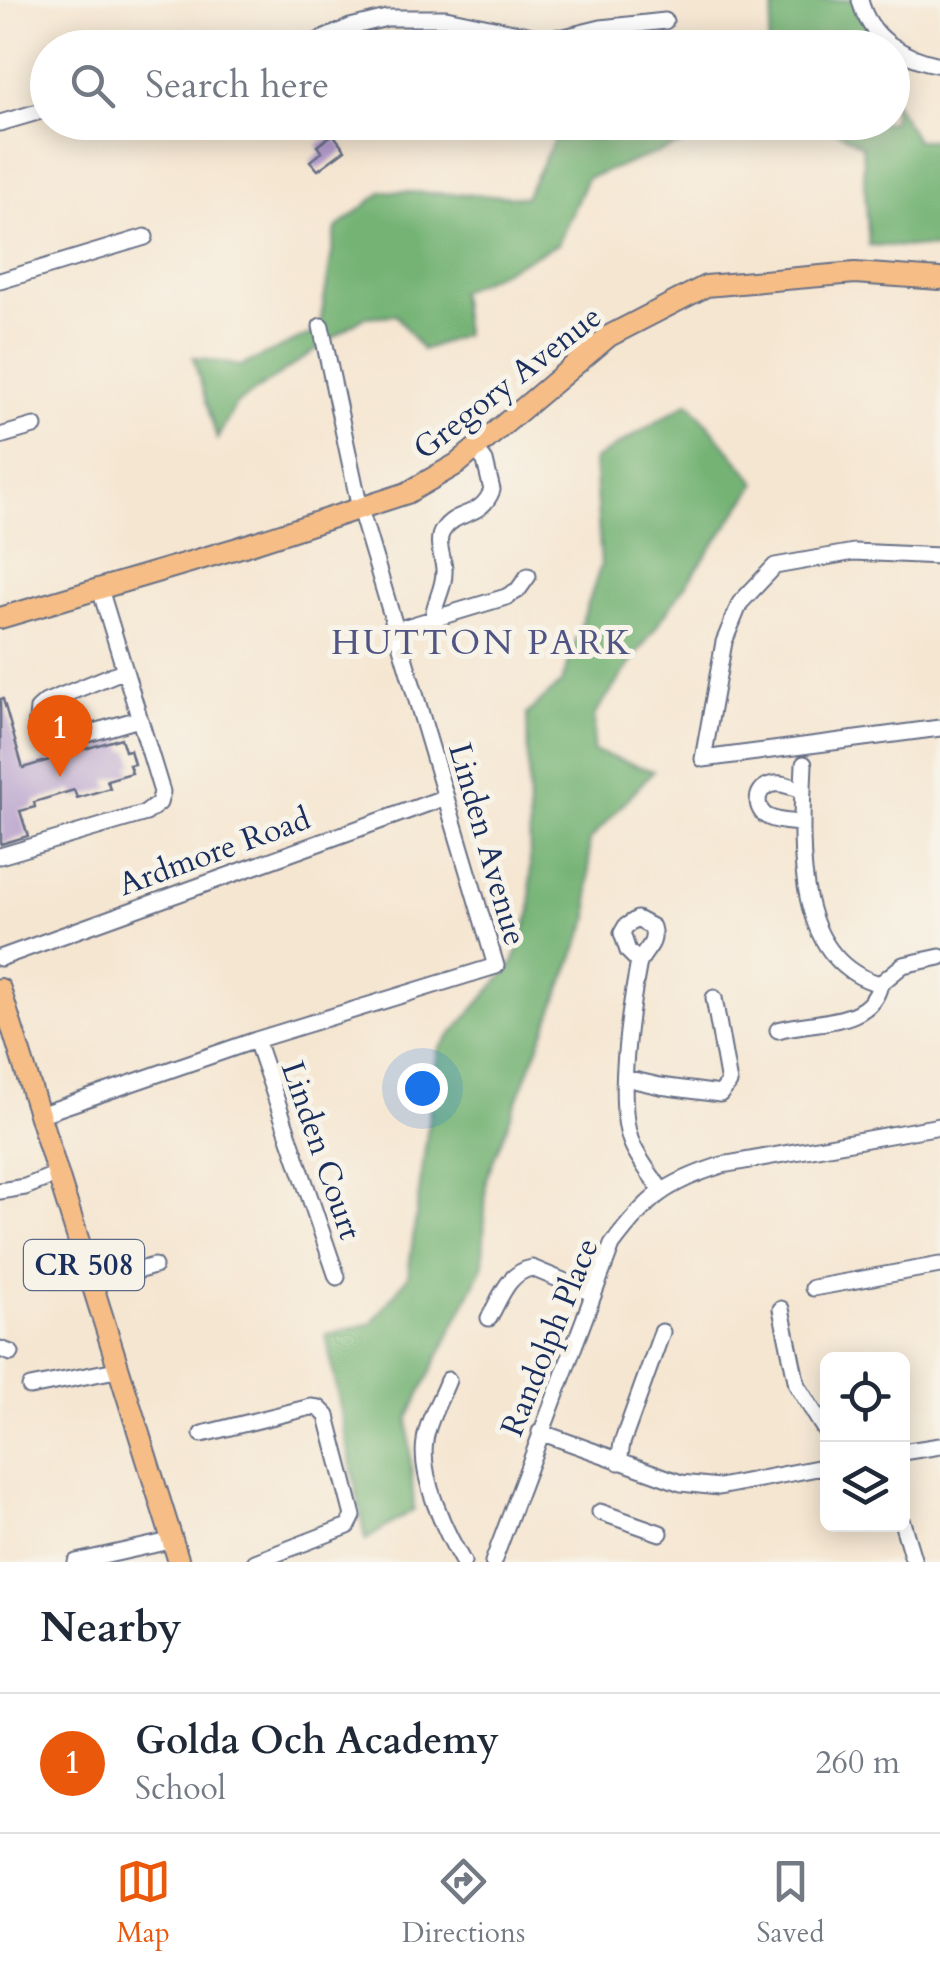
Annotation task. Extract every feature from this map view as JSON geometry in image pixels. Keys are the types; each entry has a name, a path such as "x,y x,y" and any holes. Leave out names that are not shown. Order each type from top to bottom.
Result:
{"main road":[{"name":"Gregory Avenue","path":"0,618 407,493 457,464 609,336 706,286 855,274 940,280"},
{"name":"CR 508","path":"0,989 6,1031 40,1114 116,1370 179,1562"}],"street":[{"path":"860,0 864,14 876,30"},
{"path":"343,30 386,18 446,18 504,30"},
{"path":"594,30 664,21"},
{"path":"910,53 940,65"},
{"path":"0,124 30,115"},
{"path":"0,282 145,236"},
{"name":"Linden Avenue","path":"40,1114 256,1040 496,966 360,509 321,326"},
{"path":"0,436 34,426"},
{"path":"433,617 444,573 438,542 441,532 451,521 478,510 492,490 484,461 475,448"},
{"path":"940,556 854,552 776,566 740,603 724,642 704,759 940,728"},
{"path":"396,630 506,597 518,590 528,576"},
{"path":"0,856 146,813 160,803 162,792 100,588"},
{"path":"125,670 46,702 38,708 36,729 44,740 56,742 140,719"},
{"path":"804,764 802,823 808,905 824,944 839,964 858,978 880,984"},
{"path":"802,790 769,785 758,796 763,814 802,823"},
{"name":"Ardmore Road","path":"0,958 446,797"},
{"path":"778,1030 866,1010 877,999 880,984 903,964 940,958"},
{"path":"638,961 625,1078 625,1118 630,1141 661,1190"},
{"path":"625,1078 720,1094 729,1083 714,998"},
{"name":"Linden Court","path":"256,1040 337,1276"},
{"name":"Randolph Place","path":"493,1562 592,1293 612,1245 637,1212 661,1190 722,1165 940,1126"},
{"path":"0,1191 25,1187 57,1174"},
{"path":"813,1288 940,1265"},
{"path":"90,1284 154,1266"},
{"path":"489,1318 512,1277 532,1268 592,1293"},
{"path":"781,1309 797,1385 820,1422"},
{"path":"618,1462 662,1332"},
{"path":"30,1387 116,1370"},
{"path":"448,1380 424,1441 441,1523 463,1562"},
{"path":"202,1434 312,1407 320,1408 326,1416 353,1516 348,1526 255,1562"},
{"path":"540,1432 682,1483 720,1486 820,1467"},
{"path":"910,1451 940,1446"},
{"path":"600,1512 660,1533"},
{"path":"905,1532 914,1562"},
{"path":"76,1562 170,1540"}],"green space":[{"path":"775,0 866,0 881,30 770,30"},
{"path":"910,130 916,140 940,140 938,248 869,245 862,146 852,140 910,140"},
{"path":"554,140 693,140 587,178 558,244 459,292 464,335 422,350 396,315 364,317 236,404 217,439 193,357 241,366 319,330 336,229 383,191 525,197"},
{"path":"689,402 757,483 595,714 593,751 653,771 589,841 589,918 486,1179 483,1267 408,1418 414,1509 366,1540 326,1335 372,1323 408,1276 438,1050 513,964 531,911 527,714 562,682 601,565 594,460"}],"building":[{"path":"325,140 338,140 345,150 318,170 310,161 322,152 317,146"},
{"path":"0,699 23,768 121,738 125,751 130,750 132,773 107,780 110,788 77,798 74,790 34,802 35,807 20,811 28,836 1,844"}],"place":[{"name":"Golda Och Academy","path":"60,777"}],"district":[{"name":"HUTTON PARK","path":"482,642"}]}
